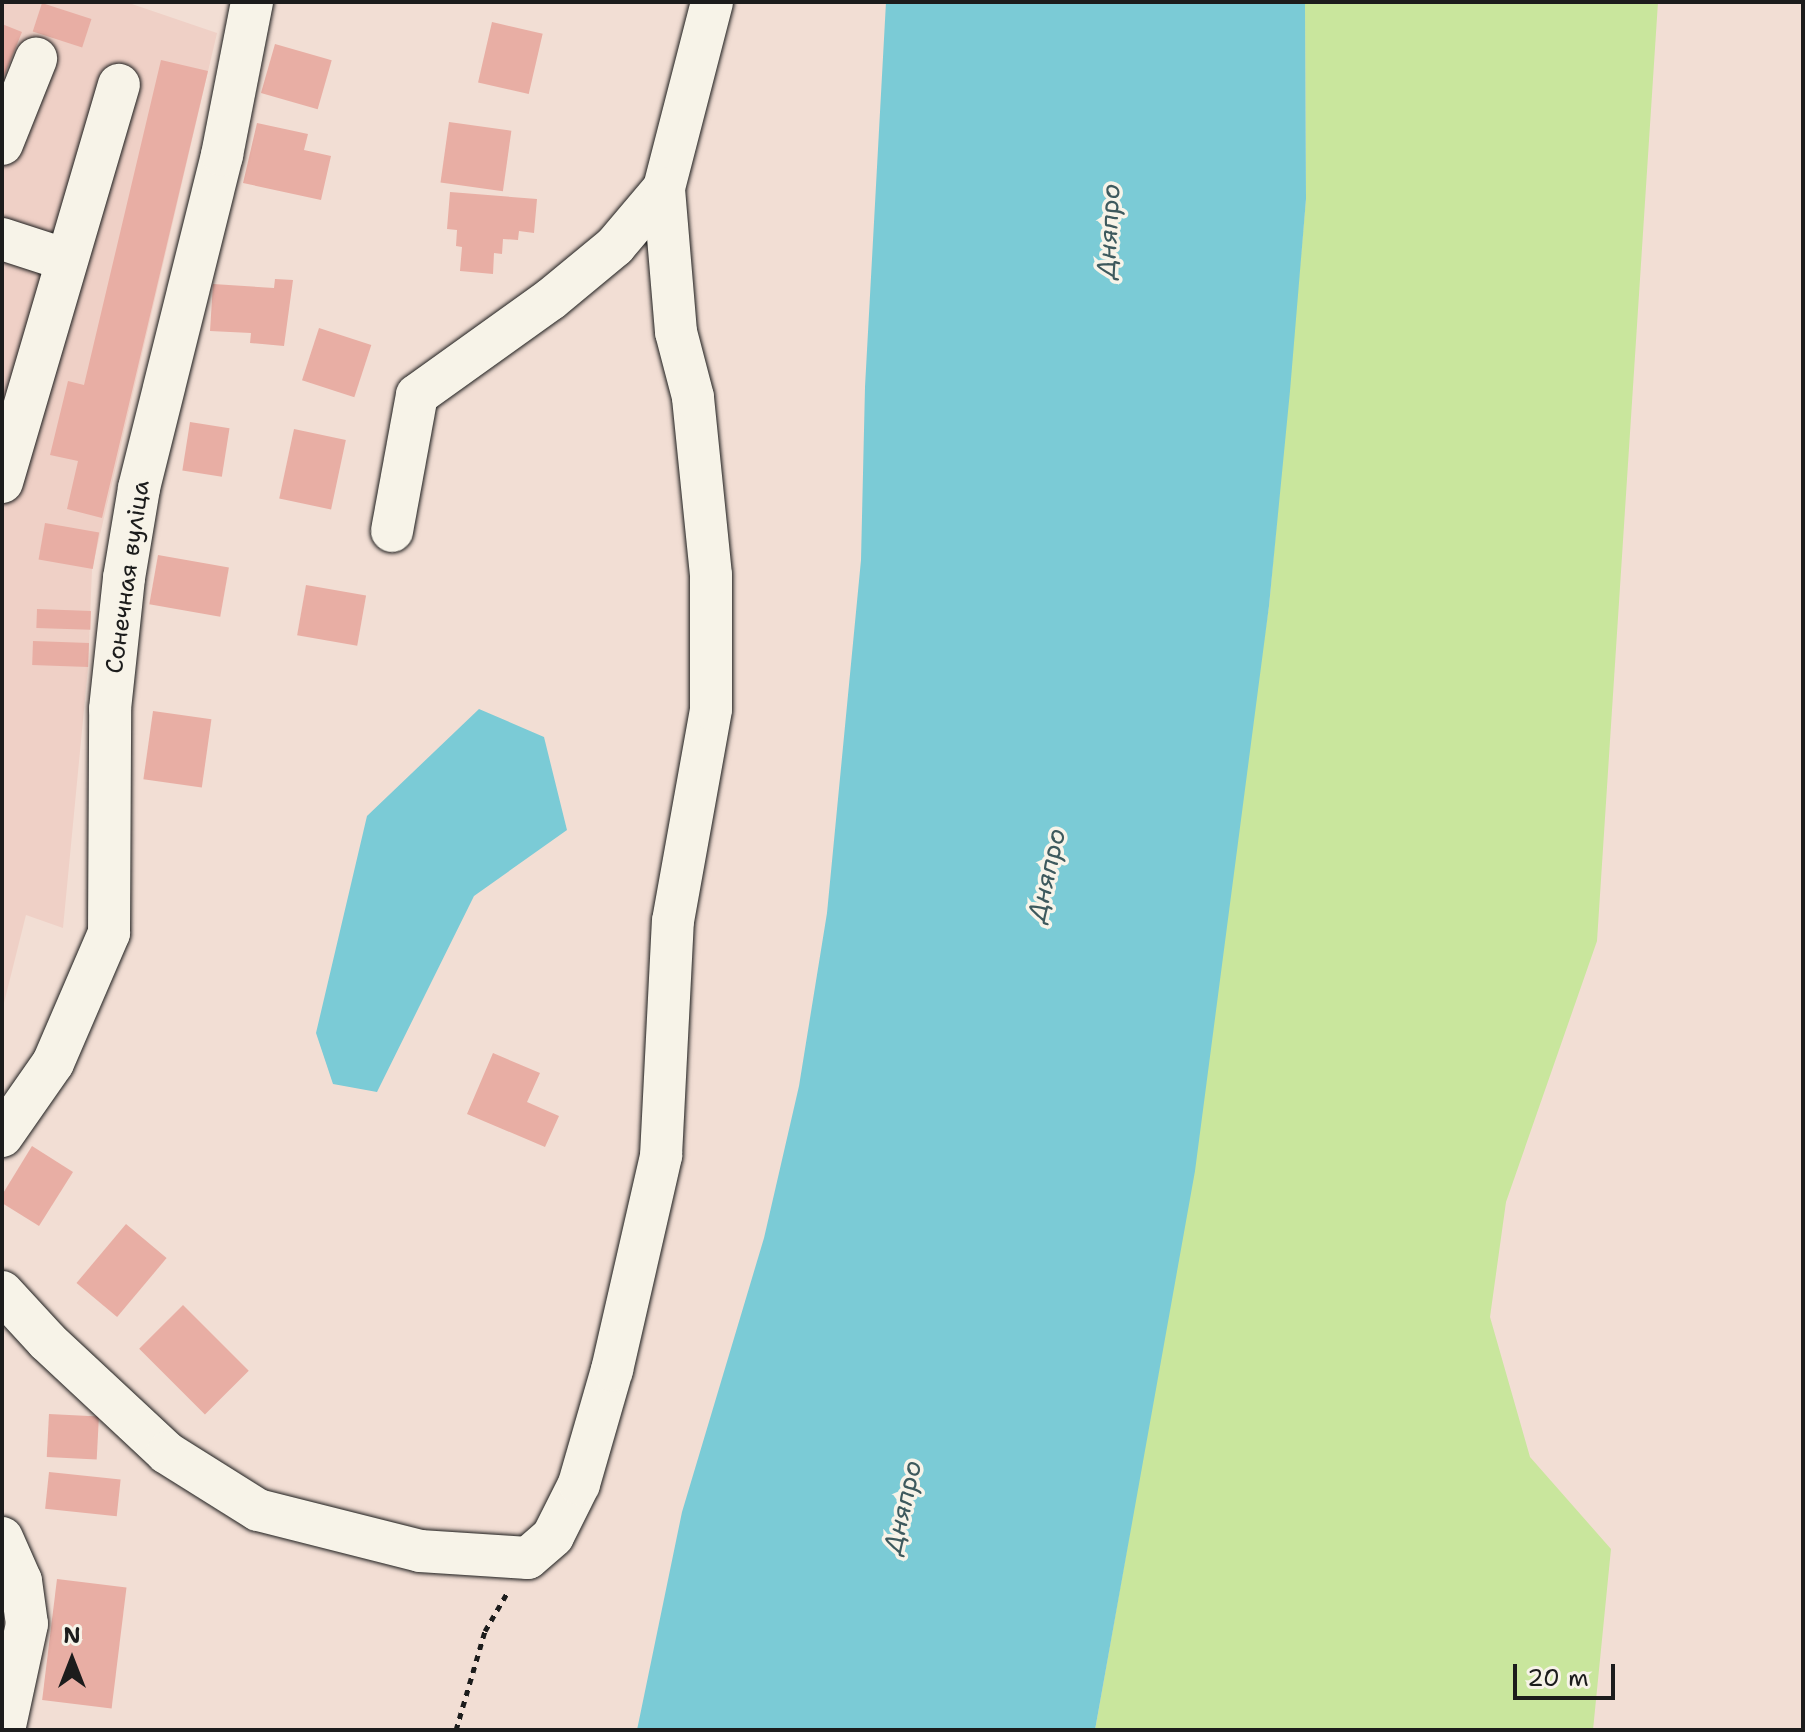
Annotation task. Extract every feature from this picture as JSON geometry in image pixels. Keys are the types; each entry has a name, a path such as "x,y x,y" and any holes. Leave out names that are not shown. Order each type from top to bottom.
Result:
{"street":[{"path":"2,1292 47,1341 167,1453 258,1510 420,1551 528,1558 553,1536 579,1484 661,1156 673,921 711,709 711,575 693,397 676,332 664,188 712,2"},
{"name":"Сонечная вуліца","path":"2,1136 53,1063 109,933 110,709 129,548 139,488 222,155 243,5"},
{"path":"2,144 36,59"},
{"path":"3,477 119,85"},
{"path":"392,531 417,395 605,255 664,188"},
{"path":"2,239 67,260"},
{"path":"2,1538 21,1581 27,1624 4,1730"}],"path":[{"path":"456,1730 485,1631 528,1558"}],"shaded area":[{"path":"2,2 126,2 217,33 92,569 88,668 63,928 26,915 2,1011"}],"green space":[{"path":"1305,2 1658,2 1597,941 1506,1202 1490,1317 1530,1457 1611,1549 1593,1730 1095,1730 1127,1549 1269,606 1306,199"}],"water":[{"name":"Дняпро","path":"886,2 1305,2 1306,199 1290,391 1269,606 1195,1171 1095,1730 637,1730 682,1512 764,1238 799,1086 827,913 861,560 865,387"},
{"path":"479,709 544,737 567,830 474,896 377,1092 333,1084 316,1033 367,816"}],"building":[{"path":"42,3 91,19 82,48 33,32"},
{"path":"492,22 543,34 529,94 478,82"},
{"path":"2,24 22,32 2,81"},
{"path":"275,44 332,60 318,109 261,93"},
{"path":"161,60 208,71 102,518 67,509 78,461 50,455 68,381 84,385"},
{"path":"449,122 511,131 503,191 441,182"},
{"path":"257,123 308,134 304,150 331,156 321,200 243,183"},
{"path":"450,192 537,199 534,233 519,231 518,240 503,239 502,254 494,253 493,274 460,271 462,247 456,246 457,230 447,229"},
{"path":"275,279 293,280 284,346 250,343 251,333 210,331 213,284 274,288"},
{"path":"319,328 371,345 354,397 302,380"},
{"path":"190,422 230,428 222,477 182,470"},
{"path":"294,429 346,440 331,509 279,498"},
{"path":"45,523 99,533 93,569 39,559"},
{"path":"158,555 229,568 220,617 149,604"},
{"path":"306,585 366,596 357,646 297,635"},
{"path":"37,609 91,611 90,630 36,628"},
{"path":"33,641 89,643 88,667 32,665"},
{"path":"153,711 211,719 202,788 143,779"},
{"path":"493,1053 540,1073 527,1102 559,1116 545,1147 467,1114"},
{"path":"32,1146 73,1172 39,1226 2,1203 2,1195"},
{"path":"126,1224 167,1258 117,1317 77,1283"},
{"path":"183,1305 249,1371 205,1415 139,1349"},
{"path":"49,1414 99,1417 97,1460 47,1457"},
{"path":"49,1472 121,1480 117,1516 45,1509"},
{"path":"57,1579 126,1588 112,1709 42,1700"}]}
